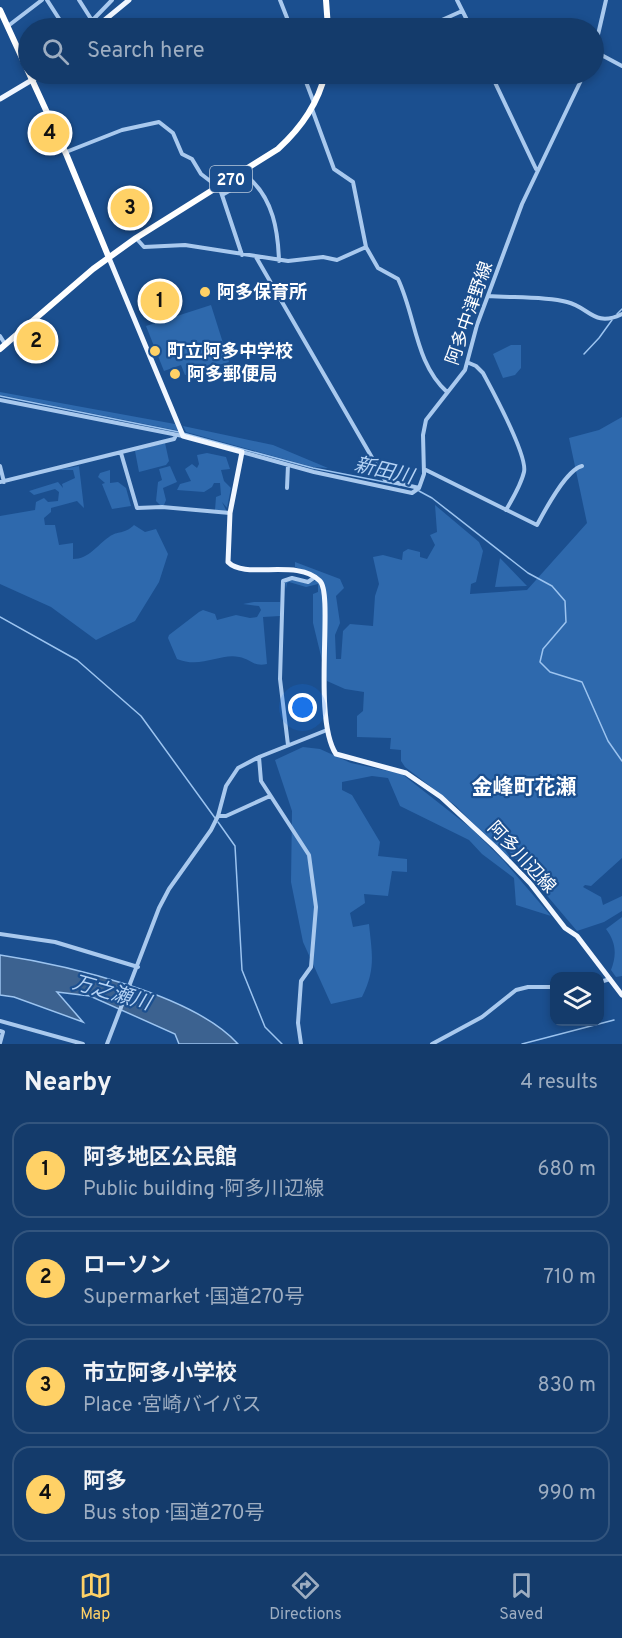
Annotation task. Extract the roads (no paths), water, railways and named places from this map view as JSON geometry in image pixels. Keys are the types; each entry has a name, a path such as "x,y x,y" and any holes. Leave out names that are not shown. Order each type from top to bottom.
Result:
{"highway":[{"path":"326,0 327,18"},
{"path":"0,10 18,50"},
{"path":"33,84 65,152 109,258"},
{"name":"270","path":"3,347 136,238 278,149 293,134 313,106 321,84"}],"main road":[{"path":"104,18 129,0"},
{"path":"0,99 28,84"},
{"path":"109,258 181,434 242,452 230,513 226,556 230,564 239,568 292,570 315,577"},
{"name":"阿多川辺線","path":"315,577 322,582 326,593 323,677 327,730 336,754 406,773 447,803 530,883 565,928 577,936 622,994"}],"street":[{"path":"19,18 42,0"},
{"path":"47,0 58,18"},
{"path":"79,0 90,18"},
{"path":"99,18 112,0"},
{"path":"280,0 287,18"},
{"path":"457,0 466,18"},
{"path":"602,18 606,0"},
{"path":"446,18 462,11"},
{"path":"8,27 18,19"},
{"path":"604,57 622,66"},
{"path":"306,84 334,169 338,174 350,178 355,188 366,247 378,268 398,279 424,360 437,383 447,392"},
{"path":"496,84 536,170"},
{"name":"阿多中津野線","path":"417,489 424,469 424,425 447,392 459,380 469,363 477,325 536,170 579,84"},
{"path":"65,152 122,130 159,122 172,133 182,154 192,159 201,174 218,187 242,255"},
{"path":"222,195 250,179 262,190 278,234 279,261"},
{"path":"136,238 144,247 175,244 279,261 299,261 322,257 337,260 366,247"},
{"path":"256,258 385,480 417,489"},
{"path":"488,296 569,302 588,314 602,319 622,314"},
{"path":"0,336 3,347"},
{"path":"469,363 477,366 483,373 514,434 523,460 524,471 506,510"},
{"path":"0,400 181,434"},
{"path":"0,466 2,482 174,439 181,434"},
{"path":"242,452 288,465 412,493 417,489"},
{"path":"121,453 137,508 162,507 230,513"},
{"path":"288,465 288,488"},
{"path":"424,469 537,525 554,494 576,468 582,466"},
{"path":"288,745 280,679 283,581 292,578 308,582 315,577"},
{"path":"107,1044 164,898 219,816 226,786 234,773 259,757 327,730"},
{"path":"259,757 261,781 306,846 316,907 311,967 301,981 298,1023 302,1044"},
{"path":"219,816 226,816 270,796"},
{"path":"0,934 55,942 138,968"},
{"path":"604,980 610,979"},
{"path":"432,1044 482,1017 516,990 528,987 550,987"},
{"path":"0,1021 83,1044"},
{"path":"0,1031 3,1032 0,1043 6,1044"}],"water":[{"name":"万之瀬川","path":"0,955 59,966 127,984 191,1010 218,1026 238,1044 179,1044 175,1034 90,996 57,992 83,1022 14,997 0,995"}],"waterway":[{"path":"617,314 622,309"},
{"path":"584,354 612,320"},
{"name":"新田川","path":"0,396 179,432"},
{"name":"新田川","path":"183,433 313,468 400,485"},
{"name":"新田川","path":"419,491 432,498 528,573 552,586 565,601 566,622 543,649 540,662 550,672 582,682 608,741 622,761"},
{"path":"0,617 77,660 141,716 215,818"},
{"path":"218,822 235,846 242,970 265,1027 282,1044"},
{"path":"522,1044 614,1020"}],"place":[{"name":"阿多","path":"50,133"},
{"name":"市立阿多小学校","path":"130,208"},
{"name":"阿多保育所","path":"205,292"},
{"name":"阿多地区公民館","path":"160,301"},
{"name":"ローソン","path":"36,341"},
{"name":"町立阿多中学校","path":"155,351"},
{"name":"阿多郵便局","path":"175,374"}],"district":[{"name":"金峰町花瀬","path":"524,787"}]}
